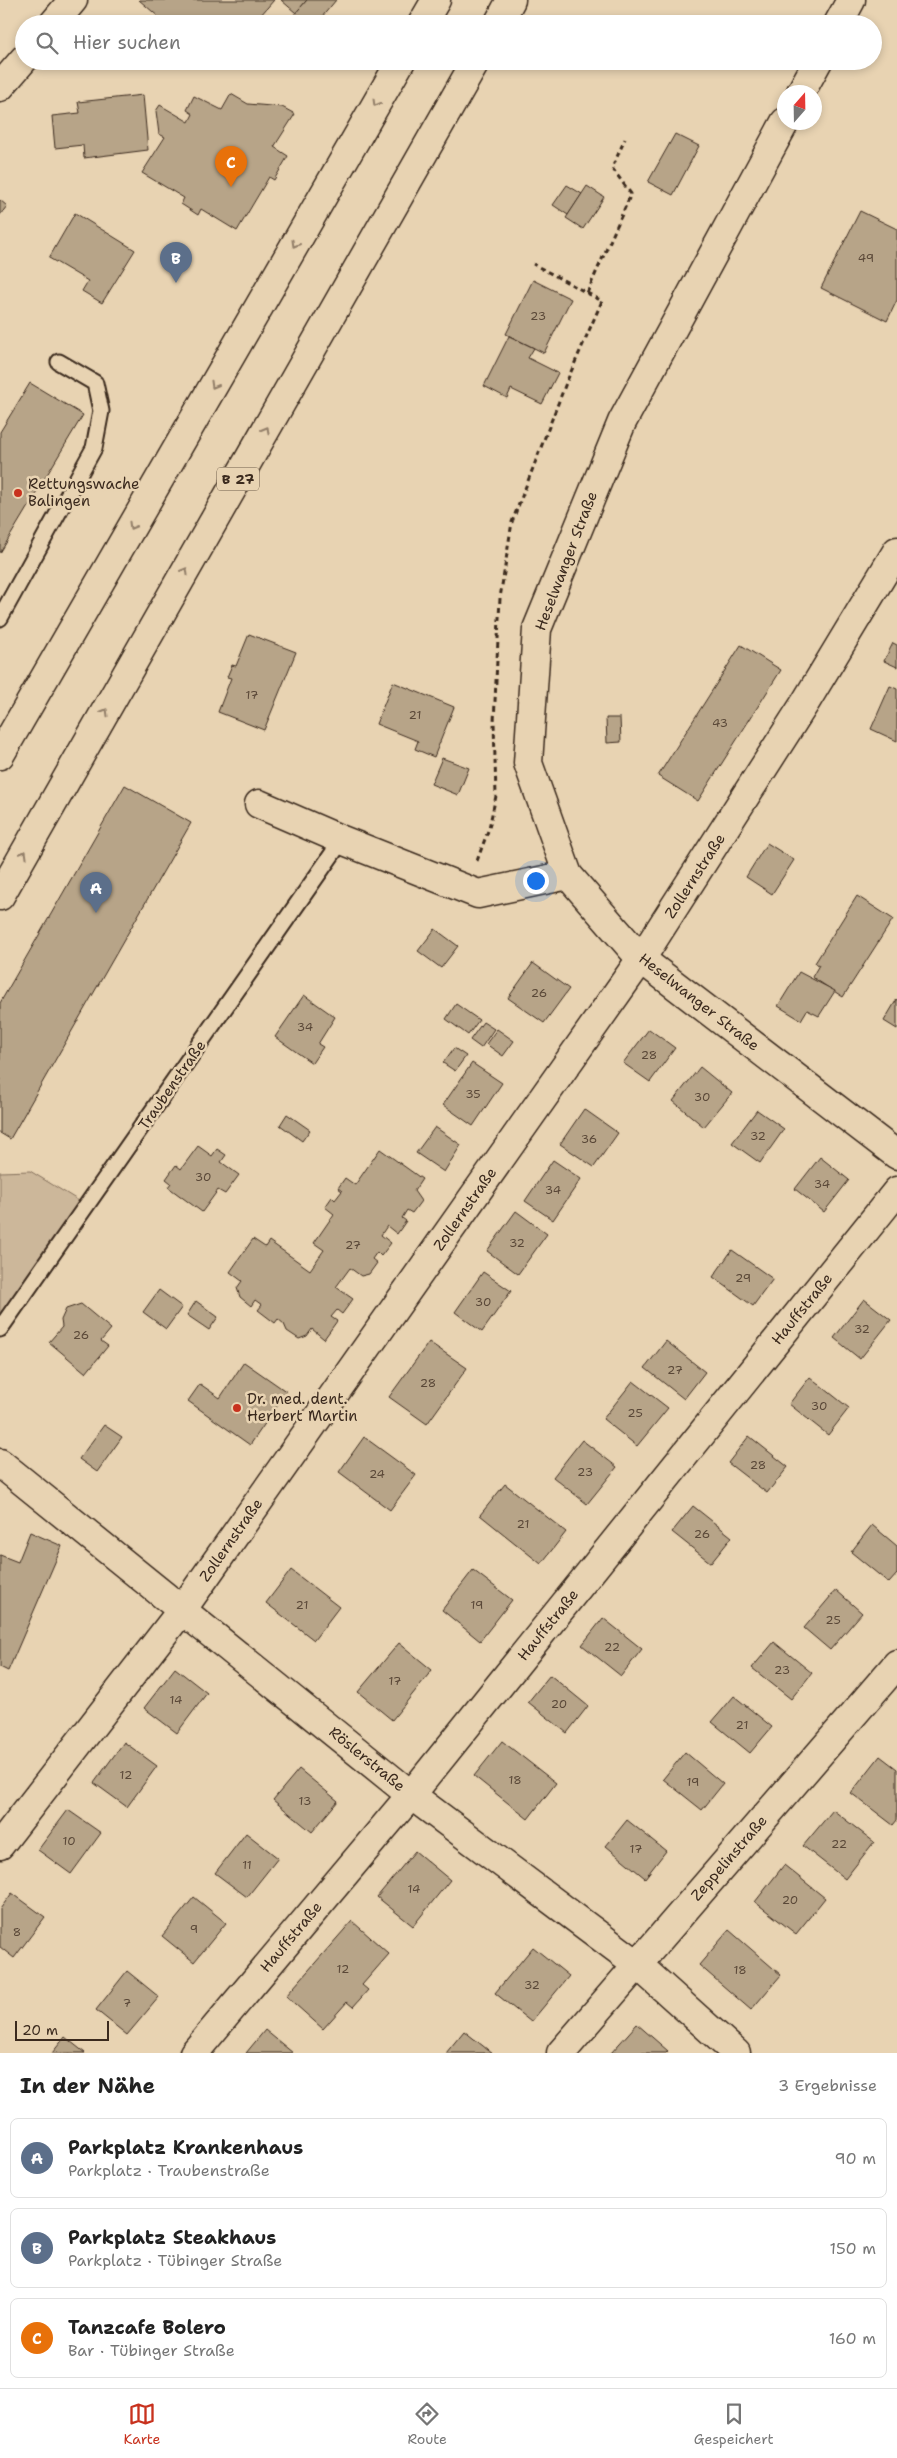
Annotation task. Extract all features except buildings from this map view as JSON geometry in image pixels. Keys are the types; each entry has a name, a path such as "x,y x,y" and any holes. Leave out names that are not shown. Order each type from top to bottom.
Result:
{"main road":[{"path":"427,15 436,0"},
{"path":"503,15 511,0"},
{"path":"843,15 851,0"},
{"path":"0,87 15,70"},
{"path":"0,755 396,70"},
{"name":"B 27","path":"0,896 471,70"},
{"path":"805,85 813,70"},
{"name":"Heselwanger Straße","path":"780,130 622,422 537,628 528,763 568,875 641,959 897,1155"},
{"name":"Zollernstraße","path":"0,1845 182,1610 641,959 805,702 897,550"},
{"path":"259,804 342,840 478,894 568,875"},
{"name":"Hauffstraße","path":"194,2053 411,1795 897,1191"},
{"name":"Röslerstraße","path":"0,1463 411,1795 637,1964 736,2053"},
{"name":"Zeppelinstraße","path":"561,2053 897,1664"}],"lane":[{"path":"0,618 94,448 101,411 95,383 59,362"},
{"name":"Traubenstraße","path":"0,1329 342,840"}],"path":[{"path":"587,293 631,194 612,168 625,139"},
{"path":"467,890 489,828 496,796 494,722 499,608 512,522 563,392 602,301 533,264"}],"shaded area":[{"path":"30,1171 84,1204 0,1313 0,1172"}],"place":[{"name":"Tanzcafe Bolero","path":"231,187"},
{"name":"Parkplatz Steakhaus","path":"176,283"},
{"name":"Rettungswache Balingen","path":"18,493"},
{"name":"Parkplatz Krankenhaus","path":"96,913"},
{"name":"Dr. med. dent. Herbert Martin","path":"237,1408"}]}
